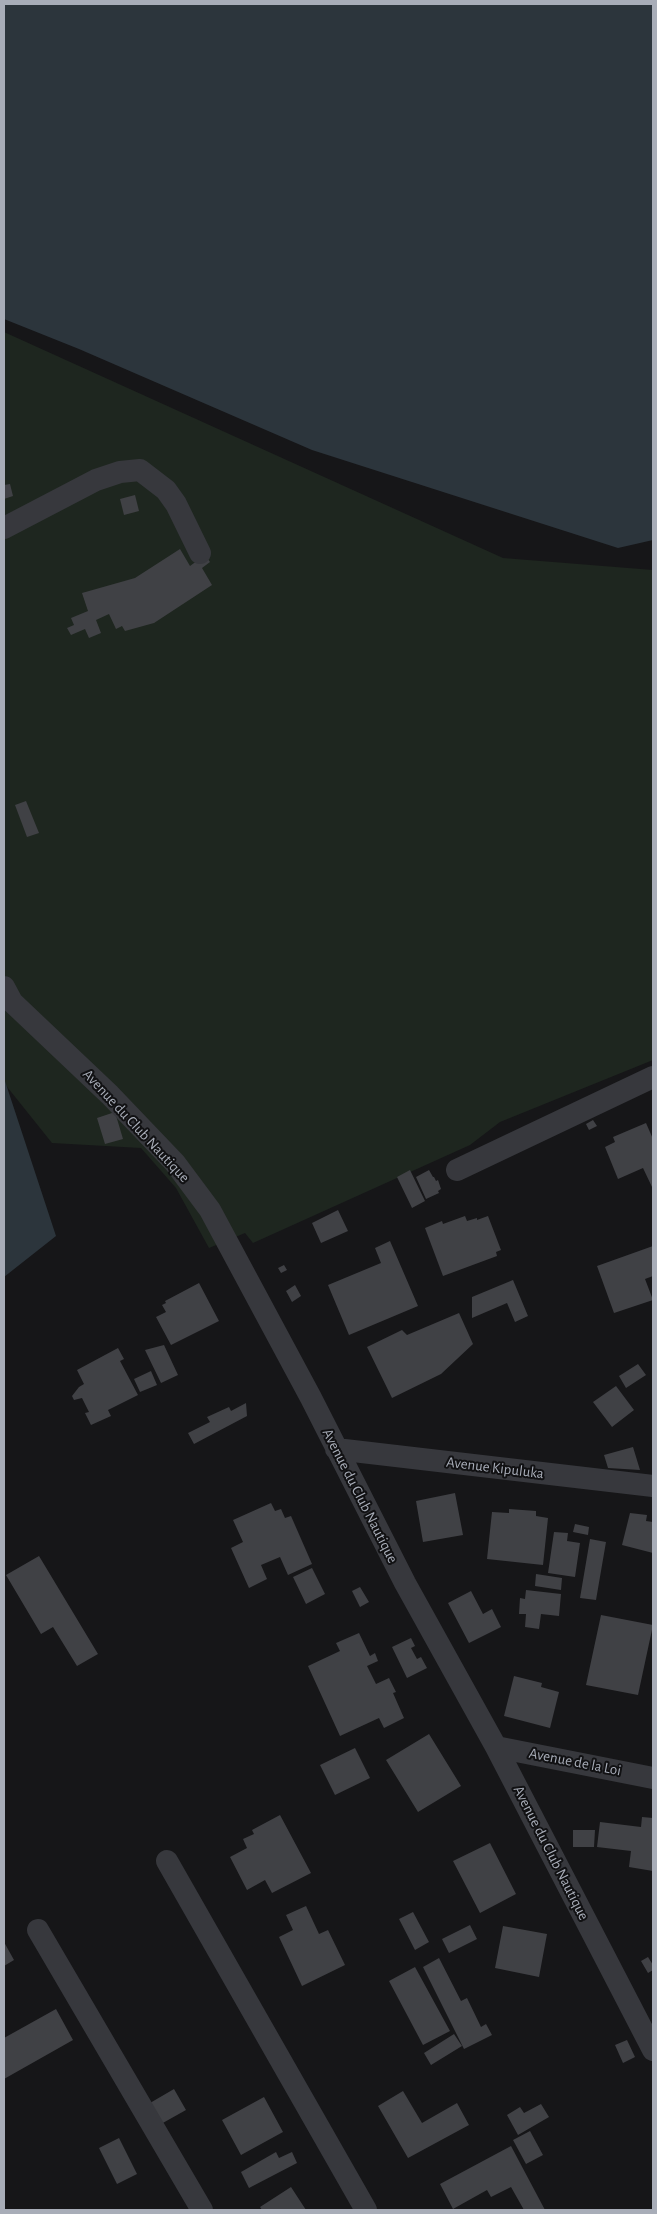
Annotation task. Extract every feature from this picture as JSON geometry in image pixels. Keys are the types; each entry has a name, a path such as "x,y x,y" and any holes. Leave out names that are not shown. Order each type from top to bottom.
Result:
{"street":[{"path":"4,528 96,480 120,472 140,470 166,490 176,504 200,553"},
{"name":"Avenue du Club Nautique","path":"4,988 12,1002 110,1095 175,1163 210,1210 311,1398 405,1583 496,1747 653,2050"},
{"path":"457,1170 653,1077"},
{"name":"Avenue Kipuluka","path":"336,1449 653,1486"},
{"name":"Avenue de la Loi","path":"496,1747 653,1778"},
{"path":"167,1862 366,2210"},
{"path":"38,1930 202,2210"}],"shaded area":[{"path":"4,4 653,4 653,540 618,548 312,450 79,349 4,319"},
{"path":"4,332 503,558 653,570 653,1060 500,1122 470,1145 253,1243 245,1233 209,1248 176,1188 141,1148 52,1143 4,1083"},
{"path":"4,1078 56,1236 4,1277"}],"building":[{"path":"10,484 13,496 4,499 4,485"},
{"path":"135,495 139,511 124,515 120,499"},
{"path":"180,549 190,566 205,555 210,562 202,568 212,585 154,623 125,631 122,626 116,629 109,614 96,620 101,633 89,638 85,629 71,635 67,628 74,625 71,618 88,611 82,593 135,578"},
{"path":"26,801 39,833 27,837 15,805"},
{"path":"115,1112 123,1139 105,1144 97,1118"},
{"path":"593,1120 597,1126 589,1130 586,1124"},
{"path":"646,1123 653,1139 652,1187 643,1168 618,1179 605,1147 615,1142 613,1137"},
{"path":"410,1170 425,1201 412,1208 397,1177"},
{"path":"429,1170 436,1181 438,1180 441,1189 438,1191 439,1193 426,1199 416,1177"},
{"path":"338,1210 348,1231 321,1243 312,1223"},
{"path":"465,1216 467,1221 488,1216 501,1250 496,1252 497,1256 443,1276 425,1228 442,1221 443,1224"},
{"path":"390,1241 418,1306 349,1335 328,1285 381,1263 375,1248"},
{"path":"653,1246 653,1276 645,1279 653,1300 614,1313 597,1266"},
{"path":"284,1265 287,1270 281,1273 278,1268"},
{"path":"513,1280 528,1316 515,1322 507,1303 472,1318 472,1297"},
{"path":"199,1283 219,1321 171,1345 156,1317 166,1312 162,1305 166,1303 165,1301"},
{"path":"295,1285 301,1296 292,1302 286,1291"},
{"path":"459,1313 473,1344 441,1374 392,1398 367,1347 402,1330 407,1335"},
{"path":"164,1345 178,1375 161,1383 145,1350"},
{"path":"118,1348 124,1359 120,1361 138,1395 108,1410 111,1416 91,1425 85,1413 89,1412 82,1398 74,1400 72,1396 84,1384 77,1370"},
{"path":"638,1364 646,1375 626,1388 619,1376"},
{"path":"151,1371 157,1385 140,1392 134,1379"},
{"path":"616,1386 634,1410 612,1427 593,1402"},
{"path":"246,1403 247,1416 194,1444 188,1433 210,1422 207,1417 229,1407 231,1411"},
{"path":"633,1447 640,1470 608,1468 604,1455"},
{"path":"455,1493 463,1535 423,1542 416,1501"},
{"path":"271,1503 275,1511 281,1509 285,1518 291,1516 312,1564 288,1575 280,1557 261,1565 267,1579 249,1588 231,1548 243,1542 233,1520"},
{"path":"509,1509 536,1511 536,1516 548,1518 543,1565 487,1559 492,1512 509,1513"},
{"path":"630,1513 647,1515 646,1521 653,1522 653,1553 622,1545"},
{"path":"575,1524 589,1527 588,1535 573,1532"},
{"path":"554,1532 568,1533 567,1541 580,1543 575,1577 548,1573"},
{"path":"590,1539 606,1542 596,1600 580,1598"},
{"path":"39,1556 98,1654 77,1666 53,1627 41,1634 6,1575"},
{"path":"312,1568 325,1594 306,1604 293,1577"},
{"path":"536,1574 562,1578 561,1590 535,1586"},
{"path":"360,1587 369,1602 360,1607 352,1591"},
{"path":"526,1590 561,1594 559,1616 541,1614 539,1629 525,1627 526,1614 519,1614 520,1598 525,1599"},
{"path":"471,1591 483,1614 492,1609 501,1627 469,1643 448,1603"},
{"path":"601,1615 653,1625 638,1695 586,1685"},
{"path":"359,1633 370,1656 375,1653 378,1661 367,1666 376,1684 389,1678 396,1692 393,1693 404,1718 384,1728 379,1718 340,1736 308,1666 340,1651 336,1643"},
{"path":"411,1638 415,1646 411,1648 417,1659 421,1657 427,1668 407,1678 392,1647"},
{"path":"514,1676 542,1683 541,1687 559,1692 550,1728 504,1716"},
{"path":"429,1734 461,1786 418,1812 386,1760"},
{"path":"355,1748 370,1778 335,1795 320,1765"},
{"path":"280,1815 311,1873 272,1893 265,1880 247,1890 230,1857 247,1848 243,1839 254,1834 252,1830"},
{"path":"642,1817 653,1818 653,1871 629,1867 631,1851 597,1847 600,1822 641,1827"},
{"path":"573,1830 595,1830 594,1847 573,1847"},
{"path":"490,1843 516,1894 480,1913 453,1861"},
{"path":"306,1906 319,1934 328,1930 345,1965 302,1986 279,1937 293,1930 286,1915"},
{"path":"413,1912 429,1942 415,1950 399,1919"},
{"path":"470,1925 477,1939 449,1953 442,1939"},
{"path":"503,1926 547,1934 539,1977 495,1968"},
{"path":"4,1942 14,1960 4,1966"},
{"path":"648,1957 653,1965 653,1970 648,1973 641,1961"},
{"path":"439,1958 461,2001 467,1998 481,2027 486,2024 492,2035 464,2049 423,1967"},
{"path":"415,1967 450,2031 423,2045 389,1981"},
{"path":"56,2009 73,2040 4,2079 4,2038"},
{"path":"454,2034 462,2046 431,2065 424,2053"},
{"path":"627,2040 635,2057 623,2063 615,2045"},
{"path":"174,2089 186,2110 161,2124 150,2103"},
{"path":"403,2091 422,2123 457,2103 469,2125 408,2158 378,2106"},
{"path":"264,2097 283,2132 241,2155 222,2120"},
{"path":"541,2104 549,2117 518,2135 507,2115 520,2107 524,2113"},
{"path":"530,2131 543,2155 526,2164 513,2140"},
{"path":"119,2138 137,2174 117,2184 99,2148"},
{"path":"511,2146 545,2210 524,2210 511,2187 491,2197 487,2190 453,2209 440,2184"},
{"path":"276,2152 279,2158 292,2152 297,2163 249,2188 241,2172"},
{"path":"291,2187 306,2210 262,2210 260,2207"}]}
